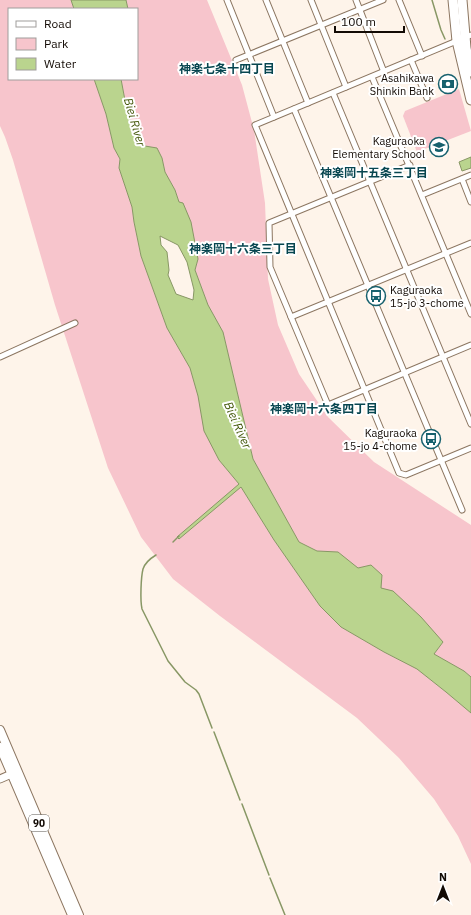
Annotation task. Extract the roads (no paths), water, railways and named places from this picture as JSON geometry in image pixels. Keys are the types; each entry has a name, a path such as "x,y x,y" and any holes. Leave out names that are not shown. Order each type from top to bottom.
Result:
{"highway":[{"path":"454,0 471,72"},
{"path":"462,0 464,38 471,100"}],"main road":[{"name":"90","path":"0,730 15,773 72,915"},
{"name":"90","path":"0,747 15,773 79,915"}],"street":[{"path":"227,0 274,117"},
{"path":"266,0 308,103"},
{"path":"310,0 346,87"},
{"path":"356,0 384,72"},
{"path":"236,60 383,0"},
{"path":"399,0 422,56"},
{"path":"464,38 255,125 399,473 406,475 471,448"},
{"path":"411,60 427,98"},
{"path":"372,77 471,314"},
{"path":"333,93 471,424"},
{"path":"294,109 462,510"},
{"path":"410,166 269,223 270,267 328,405 471,346"},
{"path":"422,195 471,175"},
{"path":"462,178 471,202"},
{"path":"291,317 471,243"},
{"path":"0,357 75,323"},
{"path":"0,779 15,773"}],"water":[{"path":"71,0 126,0 128,8 74,8"},
{"name":"Biei River","path":"94,80 121,80 127,111 139,145 157,148 162,158 165,172 175,190 179,202 183,203 191,222 198,259 195,270 208,305 223,332 253,459 299,542 317,551 338,552 358,568 371,565 382,575 381,588 393,591 421,617 443,642 434,654 464,671 471,677 471,713 417,669 341,627 320,606 274,540 241,487 179,539 177,537 239,484 219,460 204,431 198,396 190,368 167,328 141,256 132,207 119,168 120,159 114,148 106,114","holes":["160,236 178,245 187,262 194,290 193,300 176,294 168,275 169,270 167,252 161,245"]},
{"path":"471,157 471,168 462,171 459,162"}],"waterway":[{"path":"432,0 445,39"},
{"path":"173,542 179,536"},
{"path":"156,555 148,561 143,569 141,589 142,609 168,661 185,682 199,694 212,728"},
{"path":"214,732 240,800"},
{"path":"242,804 269,875"},
{"path":"270,878 285,915"}],"place":[{"name":"Asahikawa Shinkin Bank","path":"448,84"},
{"name":"Kaguraoka Elementary School","path":"439,147"},
{"name":"Kaguraoka 15-jo 3-chome","path":"376,296"},
{"name":"Kaguraoka 15-jo 4-chome","path":"431,439"}],"district":[{"name":"神楽七条十四丁目","path":"227,68"},
{"name":"神楽岡十五条三丁目","path":"374,172"},
{"name":"神楽岡十六条三丁目","path":"243,248"},
{"name":"神楽岡十六条四丁目","path":"324,408"}]}
